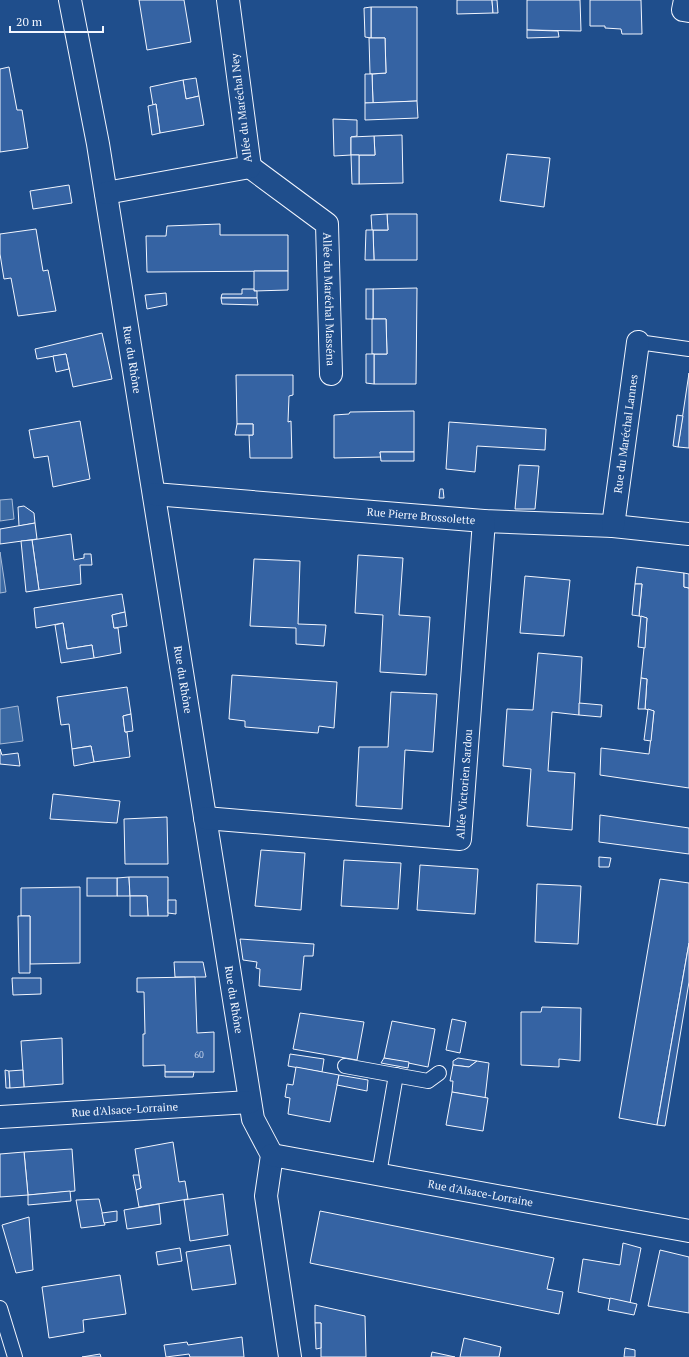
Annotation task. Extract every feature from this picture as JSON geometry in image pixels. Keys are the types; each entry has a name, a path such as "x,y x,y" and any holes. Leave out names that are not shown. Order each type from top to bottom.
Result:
{"street":[{"name":"Rue du Rhône","path":"70,0 98,144 250,1102 253,1119 272,1155"},
{"name":"Allée du Maréchal Ney","path":"106,193 250,167 228,0"},
{"name":"Allée du Maréchal Masséna","path":"250,167 327,224 331,374"},
{"name":"Rue du Maréchal Lannes","path":"613,526 638,342"},
{"name":"Rue Pierre Brossolette","path":"154,494 484,521 613,526 689,534"},
{"name":"Allée Victorien Sardou","path":"206,818 460,839 484,521"},
{"name":"Rue d'Alsace-Lorraine","path":"0,1117 250,1102"},
{"name":"Rue d'Alsace-Lorraine","path":"272,1155 689,1231"},
{"path":"272,1155 266,1196 290,1357"}],"lane":[{"path":"638,342 689,349"},
{"path":"345,1066 428,1081 439,1073"},
{"path":"379,1174 396,1075"},
{"path":"0,1308 15,1357"}],"water":[{"path":"12,499 14,519 0,521 0,500"},
{"path":"0,552 6,592 0,593"},
{"path":"18,706 23,741 0,744 0,709"}],"building":[{"path":"139,0 184,0 191,42 147,50"},
{"path":"457,0 492,0 493,13 457,14"},
{"path":"492,0 497,0 498,13 493,13"},
{"path":"527,0 580,0 581,31 527,30"},
{"path":"590,0 641,0 642,34 622,34 621,29 605,28 605,26 590,26"},
{"path":"371,7 417,7 417,101 373,103 372,74 386,73 385,38 371,38"},
{"path":"371,7 371,38 365,37 364,8"},
{"path":"527,30 558,31 559,37 527,38"},
{"path":"369,38 385,38 386,73 370,74"},
{"path":"9,67 17,110 22,110 28,148 0,152 0,69"},
{"path":"365,74 372,74 373,103 365,103"},
{"path":"196,78 199,96 186,99 183,80"},
{"path":"183,80 186,99 199,96 204,125 160,133 156,104 153,105 150,87"},
{"path":"417,101 418,118 365,120 365,103"},
{"path":"156,104 160,133 152,135 148,106"},
{"path":"333,119 357,120 357,136 351,137 351,155 334,156"},
{"path":"402,135 403,183 359,184 359,155 375,155 374,136"},
{"path":"374,136 375,155 351,155 351,137"},
{"path":"507,154 550,158 544,207 500,201"},
{"path":"351,155 359,155 359,184 352,184"},
{"path":"69,185 72,203 33,209 30,191"},
{"path":"387,214 417,214 417,260 374,260 373,230 388,230"},
{"path":"387,214 388,230 372,230 371,215"},
{"path":"220,224 220,235 288,235 288,271 147,272 146,236 166,236 167,226"},
{"path":"36,229 43,271 48,270 56,311 18,316 11,278 4,279 0,254 0,234"},
{"path":"366,230 373,230 374,260 365,260"},
{"path":"254,271 288,271 288,290 254,291"},
{"path":"417,288 416,384 374,384 374,354 387,354 386,319 373,319 373,289"},
{"path":"242,289 254,289 254,291 257,291 257,298 221,298 222,294 242,294"},
{"path":"366,289 373,289 373,319 366,319"},
{"path":"166,293 167,305 147,309 145,295"},
{"path":"221,298 257,298 258,305 222,304"},
{"path":"372,319 386,319 387,354 372,354"},
{"path":"102,333 112,379 73,387 66,354 37,359 35,349"},
{"path":"66,354 69,369 56,372 53,356"},
{"path":"366,354 374,354 374,384 366,383"},
{"path":"689,373 689,448 678,447"},
{"path":"236,375 293,375 293,395 289,396 288,422 291,421 292,458 250,458 249,435 253,435 253,424 237,424"},
{"path":"414,411 414,452 380,452 381,457 334,458 334,415 349,414 350,412"},
{"path":"677,415 683,416 678,447 673,446"},
{"path":"80,421 90,479 53,487 48,456 34,458 29,430"},
{"path":"449,422 546,429 545,450 477,446 475,472 446,469"},
{"path":"237,424 253,424 253,435 235,435"},
{"path":"380,452 414,452 414,461 381,461"},
{"path":"519,465 539,466 535,509 515,509"},
{"path":"440,489 443,489 444,498 439,498"},
{"path":"24,506 34,513 35,523 19,526 18,507"},
{"path":"35,523 37,539 0,544 0,529"},
{"path":"71,534 74,560 84,558 84,554 91,554 92,565 80,565 81,584 39,590 32,540"},
{"path":"32,540 39,590 26,592 21,541"},
{"path":"358,555 403,558 399,615 430,617 426,675 380,672 383,615 355,613"},
{"path":"254,559 300,561 298,624 326,625 324,646 296,644 296,628 250,626"},
{"path":"637,567 684,573 684,587 689,588 689,788 600,775 601,748 649,754 654,711 645,709 647,679 641,678 647,618 639,616 642,584 635,584"},
{"path":"684,573 689,574 689,588 684,587"},
{"path":"525,576 570,580 564,636 520,633"},
{"path":"635,584 642,584 639,616 632,615"},
{"path":"122,594 125,612 112,615 114,628 118,628 121,653 94,658 92,645 67,649 63,623 36,628 34,608"},
{"path":"125,612 127,626 114,628 112,615"},
{"path":"641,616 647,618 645,648 638,647"},
{"path":"63,623 67,649 92,645 94,658 61,663 55,625"},
{"path":"538,653 582,657 579,715 552,712 548,771 575,773 572,830 527,826 531,769 503,766 507,709 533,710"},
{"path":"232,675 337,682 334,728 319,726 318,733 245,727 245,721 229,719"},
{"path":"641,678 647,679 645,709 638,709"},
{"path":"127,687 131,714 123,716 125,732 127,732 130,757 94,762 91,746 72,749 69,724 61,725 57,697"},
{"path":"391,692 437,694 433,752 405,750 402,809 356,806 359,747 388,747"},
{"path":"579,703 602,705 601,717 579,715"},
{"path":"648,709 654,711 651,741 644,740"},
{"path":"131,714 133,731 125,732 123,716"},
{"path":"91,746 94,762 74,766 72,749"},
{"path":"0,749 2,755 18,753 20,766 0,764"},
{"path":"53,794 120,801 117,823 50,819"},
{"path":"600,815 689,828 689,854 599,842"},
{"path":"167,817 168,864 125,864 124,819"},
{"path":"261,850 305,853 301,910 255,906"},
{"path":"599,857 611,858 609,867 599,867"},
{"path":"344,860 401,863 398,909 341,906"},
{"path":"420,865 478,869 475,914 417,910"},
{"path":"129,877 130,896 117,896 117,878"},
{"path":"129,877 168,877 168,916 148,916 147,896 130,896"},
{"path":"87,878 117,878 117,896 87,896"},
{"path":"660,879 689,883 689,943 657,1125 619,1118"},
{"path":"537,884 581,886 578,944 535,942"},
{"path":"80,887 80,963 30,964 30,916 21,916 21,888"},
{"path":"130,896 147,896 148,916 130,916"},
{"path":"168,900 176,900 176,914 168,913"},
{"path":"18,916 30,916 30,973 19,973"},
{"path":"240,939 314,944 313,956 304,956 301,990 259,986 260,969 256,968 257,962 243,960"},
{"path":"689,943 689,982 665,1126 657,1125"},
{"path":"174,962 203,962 206,977 175,977"},
{"path":"195,977 197,1033 214,1032 214,1072 165,1072 165,1065 143,1066 143,1034 145,1034 144,992 137,992 137,978"},
{"path":"12,978 41,978 41,994 13,995"},
{"path":"542,1007 581,1008 580,1061 559,1059 559,1067 521,1065 521,1012 541,1012"},
{"path":"300,1013 364,1022 357,1060 293,1049"},
{"path":"452,1019 466,1022 460,1053 446,1050"},
{"path":"392,1021 435,1029 428,1067 384,1058"},
{"path":"62,1038 63,1084 24,1087 21,1041"},
{"path":"290,1054 324,1059 322,1072 288,1066"},
{"path":"384,1058 409,1062 408,1068 381,1063"},
{"path":"458,1058 477,1061 469,1067 453,1065 453,1061"},
{"path":"477,1061 489,1063 485,1098 452,1092 453,1081 450,1081 453,1065 469,1067"},
{"path":"296,1067 339,1075 330,1122 288,1114 290,1098 285,1097 287,1084 293,1085"},
{"path":"5,1070 9,1071 10,1088 6,1088"},
{"path":"23,1070 24,1087 10,1088 9,1071"},
{"path":"165,1072 194,1072 193,1077 165,1077"},
{"path":"339,1075 368,1080 367,1091 337,1085"},
{"path":"452,1092 488,1098 483,1131 446,1125"},
{"path":"173,1142 179,1182 185,1181 188,1199 139,1207 136,1190 141,1188 135,1149"},
{"path":"72,1149 75,1191 28,1195 24,1152"},
{"path":"24,1152 28,1195 0,1197 0,1154"},
{"path":"133,1175 139,1175 141,1188 136,1190"},
{"path":"70,1191 71,1201 28,1205 28,1195"},
{"path":"223,1194 228,1235 190,1241 184,1200"},
{"path":"99,1199 105,1225 81,1228 76,1200"},
{"path":"159,1204 161,1224 127,1229 124,1210"},
{"path":"117,1211 117,1221 104,1223 102,1213"},
{"path":"320,1211 554,1258 547,1289 563,1292 559,1314 310,1263"},
{"path":"29,1217 33,1270 16,1273 2,1225"},
{"path":"623,1243 641,1248 630,1303 578,1292 583,1259 620,1265"},
{"path":"230,1245 236,1284 192,1290 186,1252"},
{"path":"180,1248 182,1261 158,1265 156,1252"},
{"path":"660,1250 689,1257 689,1313 648,1306"},
{"path":"120,1275 126,1314 83,1320 84,1332 49,1338 42,1287"},
{"path":"610,1298 637,1304 634,1315 608,1310"},
{"path":"315,1305 365,1316 366,1357 321,1357 321,1323 315,1323"},
{"path":"315,1323 321,1323 321,1348 316,1349"},
{"path":"242,1337 244,1357 190,1357 189,1354 166,1357 164,1345 187,1342 188,1345"},
{"path":"464,1338 501,1347 499,1357 460,1357"},
{"path":"625,1348 635,1350 635,1357 624,1357"},
{"path":"432,1352 455,1357 431,1357"},
{"path":"100,1354 101,1357 82,1357"}]}
